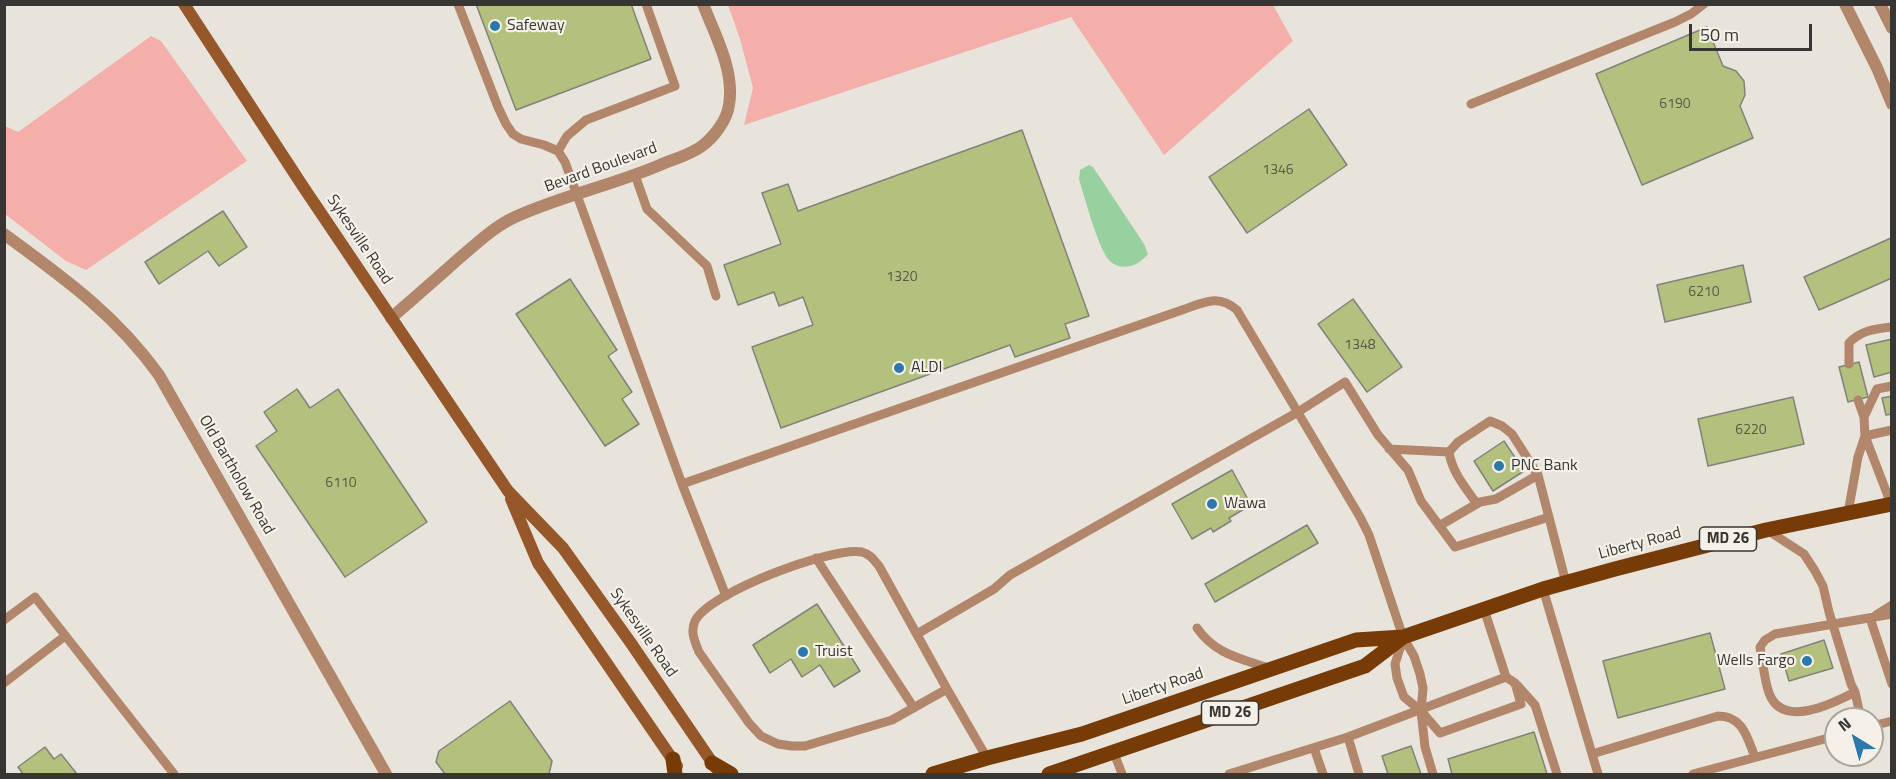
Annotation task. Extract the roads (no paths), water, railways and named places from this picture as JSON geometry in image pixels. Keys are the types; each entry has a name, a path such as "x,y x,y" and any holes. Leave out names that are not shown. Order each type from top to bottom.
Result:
{"main road":[{"name":"Sykesville Road","path":"184,4 508,491 563,548 716,769"},
{"name":"Sykesville Road","path":"508,491 538,563 674,767 682,774"},
{"name":"Liberty Road","path":"933,774 1082,734 1356,640 1403,637 1543,589 1766,530 1891,504"},
{"name":"Liberty Road","path":"1049,774 1365,666 1403,637"},
{"path":"716,769 731,774"}],"street":[{"name":"Bevard Boulevard","path":"391,318 491,232 512,218 684,156 702,145 716,132 729,106 730,89 728,72 703,4"},
{"path":"1845,4 1892,104"},
{"path":"1880,4 1892,28"},
{"name":"Old Bartholow Road","path":"4,234 80,290 127,334 163,380 386,774"}],"lane":[{"path":"458,4 506,124 513,134 521,139 558,151 565,162 682,484 726,596"},
{"path":"558,151 567,136 586,120 675,86 646,4"},
{"path":"1471,104 1676,22 1704,4"},
{"path":"635,175 647,209 706,266 716,296"},
{"path":"682,484 1212,300 1230,303 1237,310 1369,535 1403,637 1414,656 1424,688 1422,711 1425,747 1433,774"},
{"path":"1849,364 1849,343 1854,338 1871,330 1892,327"},
{"path":"916,634 994,589 1010,574 1298,412 1346,382 1389,449 1408,470 1421,501 1455,547 1549,517"},
{"path":"1864,417 1877,389 1892,386"},
{"path":"1858,400 1864,417 1865,436 1891,504"},
{"path":"1449,452 1458,442 1490,421 1502,426 1512,434 1538,475 1566,583"},
{"path":"1865,436 1892,430"},
{"path":"1848,513 1858,457 1865,436"},
{"path":"1389,449 1449,452"},
{"path":"1449,452 1451,463 1458,477 1477,504"},
{"path":"1439,526 1477,504 1496,499 1538,475"},
{"path":"1766,530 1804,554 1823,586 1832,624 1858,707"},
{"path":"947,689 892,720 805,746 778,744 761,736 748,723 699,652 692,630 695,620 726,596 788,566 851,551 865,552 872,557 987,758"},
{"path":"816,558 914,708"},
{"path":"1543,589 1598,774"},
{"path":"4,620 35,597 174,774"},
{"path":"1870,618 1892,605"},
{"path":"1484,609 1506,677 1515,683 1535,705 1557,774"},
{"path":"1855,692 1827,705 1791,713 1779,708 1770,694 1760,647 1765,640 1775,634 1892,614"},
{"path":"1870,618 1891,684"},
{"path":"1197,628 1206,641 1216,649 1270,669"},
{"path":"4,683 65,636"},
{"path":"1403,637 1395,664 1404,697 1422,711 1440,733 1521,704 1515,683"},
{"path":"1229,774 1348,737 1422,711 1506,677"},
{"path":"1592,754 1718,716 1728,716 1738,723 1746,734 1755,757"},
{"path":"1348,737 1359,774"},
{"path":"1693,774 1824,739"},
{"path":"1314,748 1323,774"},
{"path":"1114,753 1122,774"}],"place":[{"name":"Safeway","path":"495,26"},
{"name":"ALDI","path":"899,368"},
{"name":"PNC Bank","path":"1499,466"},
{"name":"Wawa","path":"1212,504"},
{"name":"Truist","path":"803,652"},
{"name":"Wells Fargo","path":"1807,661"}]}
